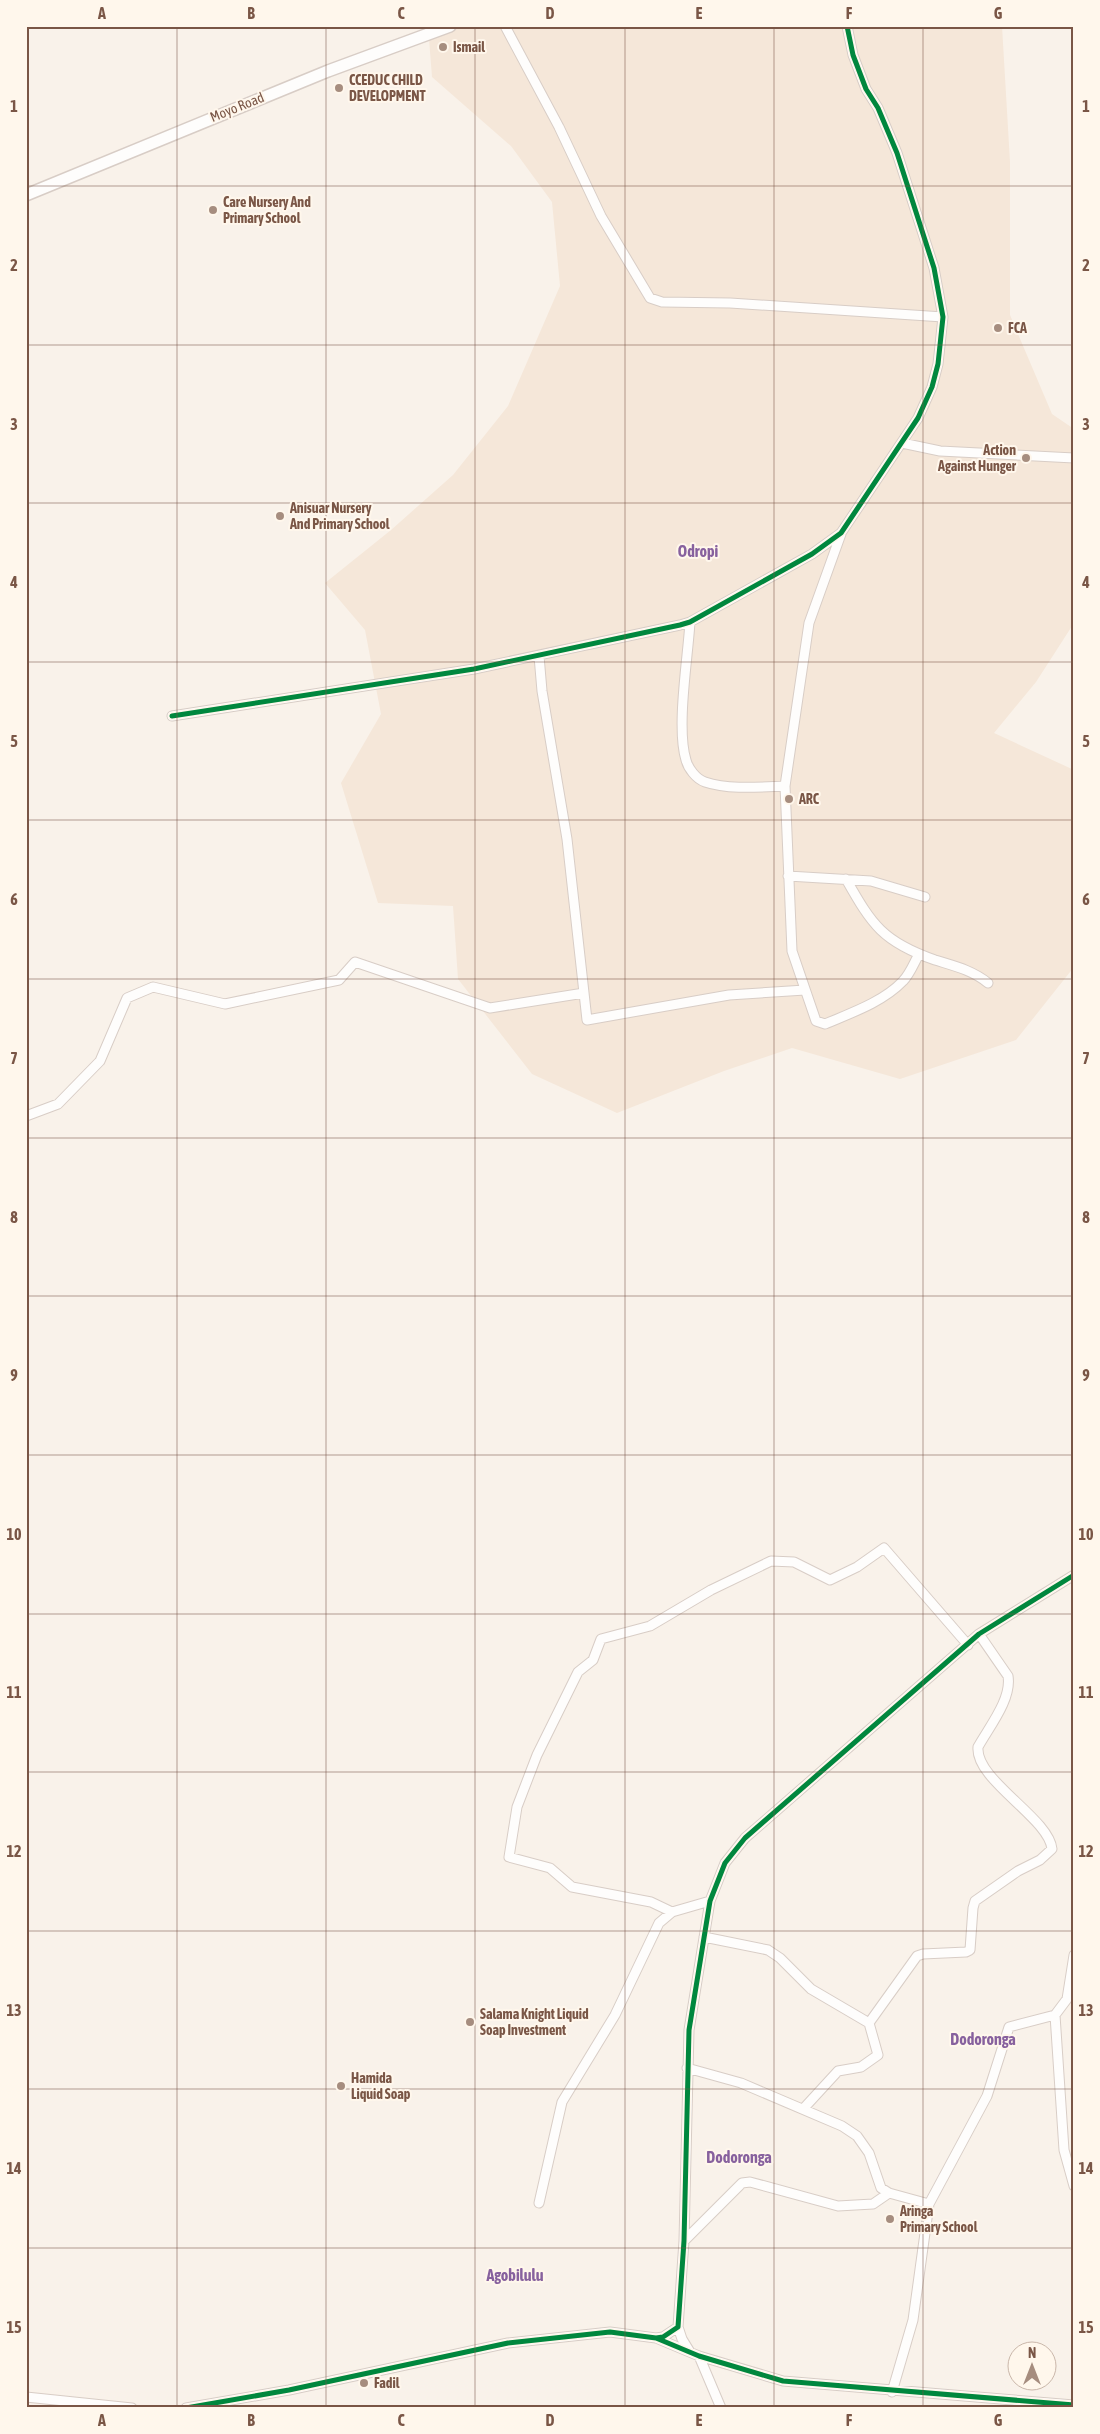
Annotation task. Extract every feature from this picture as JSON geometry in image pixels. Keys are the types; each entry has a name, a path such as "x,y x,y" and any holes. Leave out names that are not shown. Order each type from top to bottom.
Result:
{"main road":[{"name":"Moyo Road","path":"26,195 328,71 450,26"}],"street":[{"path":"505,26 559,127 602,216 650,298 662,302 730,303 943,317"},
{"path":"847,26 853,55 866,89 878,108 897,153 934,268 943,317 938,364 932,386 918,418 841,534 809,623 785,786 792,952 816,1021 825,1024 856,1012 893,989 904,980 919,954"},
{"path":"902,443 940,451 1074,458"},
{"path":"172,716 474,669 690,622 812,554 841,534"},
{"path":"690,622 682,731 686,762 703,782 718,785 785,786"},
{"path":"539,656 542,691 567,839 587,1020 728,995 805,990"},
{"path":"788,876 846,879 884,884 925,897"},
{"path":"846,879 877,929 919,954 975,972 988,983"},
{"path":"26,1116 58,1104 100,1062 127,998 153,988 225,1004 339,980 354,962 490,1008 584,993"},
{"path":"672,1912 650,1902 572,1887 550,1868 509,1856 518,1807 537,1754 578,1672 593,1660 602,1639 650,1626 711,1590 771,1561 794,1562 830,1580 857,1567 884,1548 968,1645"},
{"path":"690,2352 682,2339 678,2327 684,2241 688,2030 710,1900 725,1863 745,1838 980,1634 1074,1575"},
{"path":"869,2023 912,1960 923,1954 966,1952 970,1950 975,1900 1018,1870 1040,1860 1051,1852 1052,1847 1040,1828 994,1778 978,1754 978,1747 1006,1696 1009,1683 1008,1676 980,1634"},
{"path":"539,2203 562,2102 615,2015 659,1923 672,1912 710,1900"},
{"path":"704,1936 768,1950 780,1958 811,1989 869,2023 878,2055 861,2067 838,2071 804,2108"},
{"path":"892,2392 913,2320 930,2204 987,2096 1009,2027 1055,2015 1067,1999 1074,1955"},
{"path":"1055,2015 1064,2150 1074,2186"},
{"path":"687,2068 741,2083 804,2108 842,2126 857,2136 869,2152 882,2188 889,2193 930,2204"},
{"path":"684,2241 742,2183 750,2182 838,2206 874,2204 889,2193"},
{"path":"656,2338 662,2337 678,2327"},
{"path":"186,2408 289,2390 508,2343 610,2332 656,2338 699,2356 783,2381 892,2392 1074,2405"},
{"path":"699,2356 720,2408"},
{"path":"26,2397 132,2408"}],"shaded area":[{"path":"428,26 1002,26 1010,162 1010,315 1052,414 1074,429 1074,623 1036,682 994,733 1074,770 1074,967 1016,1040 900,1079 792,1048 724,1071 617,1113 532,1074 458,979 453,906 378,903 341,783 381,714 365,630 325,583 391,530 453,475 508,406 560,286 552,202 511,146 432,77"}],"cycle path":[{"path":"172,716 474,669 680,625 690,622 812,554 841,533 918,418 932,387 938,364 943,317 934,268 897,153 878,108 866,89 853,55 847,26"},
{"path":"656,2338 663,2337 678,2327 684,2241 689,2030 710,1901 725,1863 745,1838 979,1634 1074,1575"},
{"path":"186,2408 289,2390 508,2343 610,2332 656,2338 699,2356 783,2381 1074,2405"}],"place":[{"name":"Ismail","path":"443,47"},
{"name":"CCEDUC CHILD DEVELOPMENT","path":"339,88"},
{"name":"Care Nursery And Primary School","path":"213,210"},
{"name":"FCA","path":"998,328"},
{"name":"Action Against Hunger","path":"1026,458"},
{"name":"Anisuar Nursery And Primary School","path":"280,516"},
{"name":"ARC","path":"789,799"},
{"name":"Salama Knight Liquid Soap Investment","path":"470,2022"},
{"name":"Hamida Liquid Soap","path":"341,2086"},
{"name":"Aringa Primary School","path":"890,2219"},
{"name":"Fadil","path":"364,2383"}],"district":[{"name":"Odropi","path":"698,551"},
{"name":"Dodoronga","path":"983,2039"},
{"name":"Dodoronga","path":"739,2157"},
{"name":"Agobilulu","path":"515,2275"}]}
